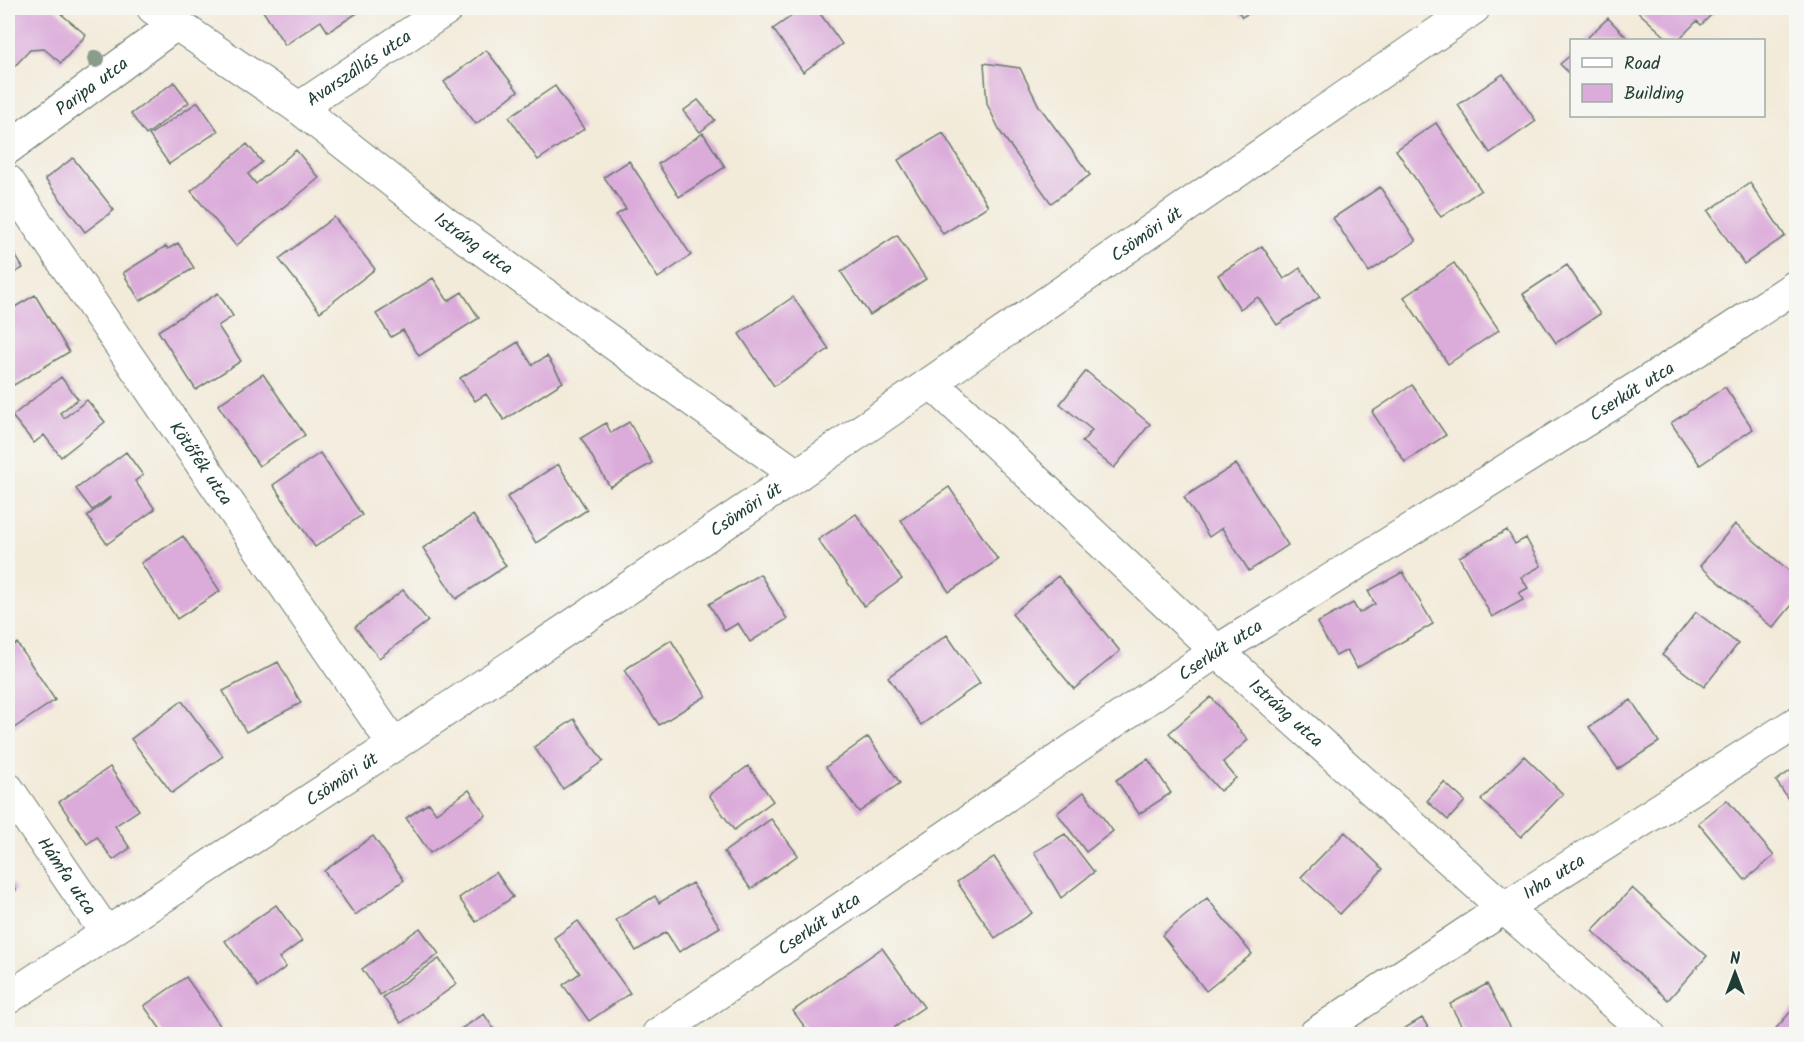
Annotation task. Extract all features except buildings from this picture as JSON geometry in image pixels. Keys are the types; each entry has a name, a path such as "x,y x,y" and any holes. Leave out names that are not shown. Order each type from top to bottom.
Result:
{"street":[{"name":"Avarszállás utca","path":"299,108 448,8"},
{"name":"Csömöri út","path":"8,998 394,745 797,475 1474,8"},
{"name":"Istráng utca","path":"165,16 299,108 448,225 797,475"},
{"name":"Paripa utca","path":"8,148 165,16"},
{"name":"Kötőfék utca","path":"8,181 394,745"},
{"name":"Cserkút utca","path":"658,1035 1216,651 1728,331 1797,285"},
{"name":"Istráng utca","path":"932,383 1216,651 1649,1035"},
{"name":"Irha utca","path":"1315,1035 1504,908 1797,723"},
{"name":"Hámfa utca","path":"8,789 106,933"}]}
